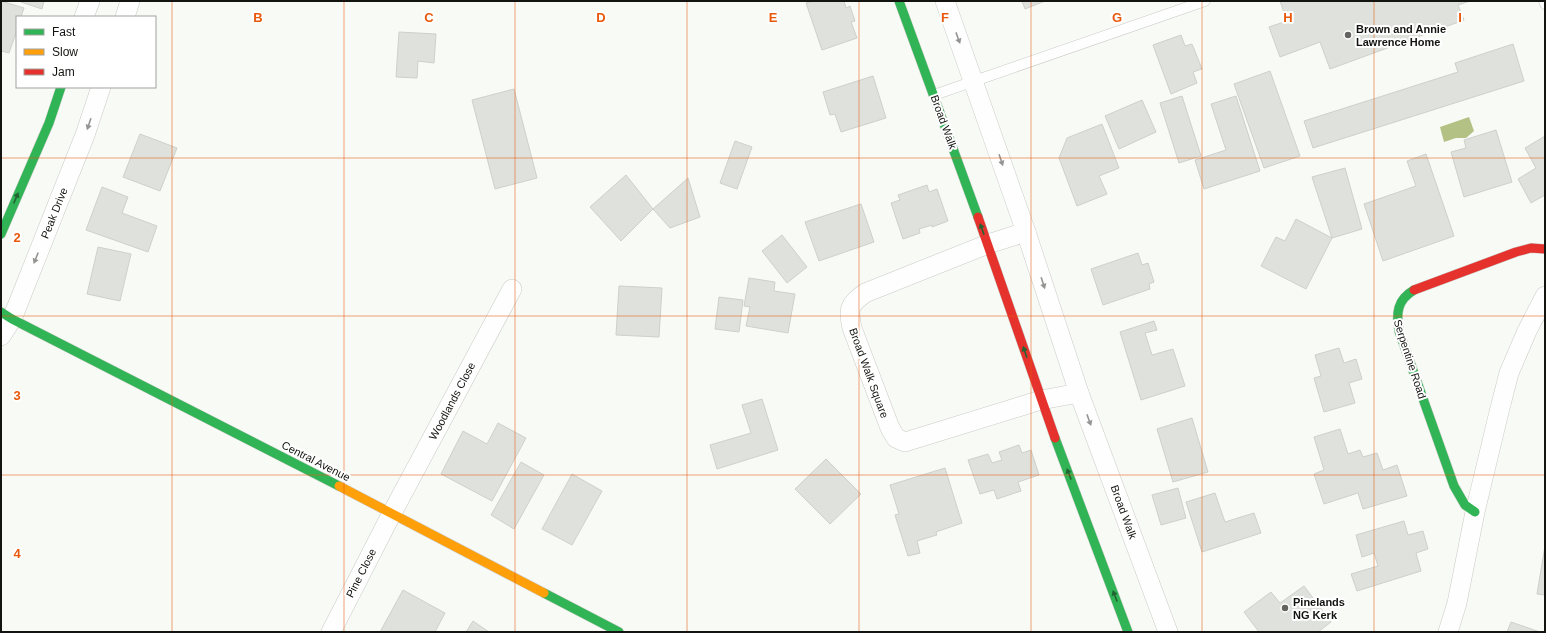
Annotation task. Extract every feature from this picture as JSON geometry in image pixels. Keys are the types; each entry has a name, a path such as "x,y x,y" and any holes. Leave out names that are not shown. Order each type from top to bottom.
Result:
{"street":[{"path":"84,16 90,1"},
{"path":"125,16 130,1"},
{"name":"Broad Walk","path":"899,1 988,244 1041,400 1128,632"},
{"name":"Broad Walk","path":"945,1 974,80 1026,232 1079,393 1168,632"},
{"path":"1,234 49,123 61,88"},
{"name":"Peak Drive","path":"1,336 6,316 85,135 101,88"},
{"path":"988,244 1026,232"},
{"name":"Broad Walk Square","path":"988,244 865,293 854,301 849,312 852,328 890,428 896,438 905,442 1041,400"},
{"name":"Serpentine Road","path":"1476,512 1465,505 1454,486 1399,331 1396,314 1401,300 1412,291 1516,252 1531,248 1545,249"},
{"name":"Woodlands Close","path":"392,513 512,289"},
{"path":"1448,632 1457,603 1476,512 1509,373 1527,331 1545,296"},
{"name":"Central Avenue","path":"6,316 392,513 619,632"},
{"path":"1041,400 1079,393"},
{"name":"Pine Close","path":"331,632 392,513"}],"lane":[{"path":"934,95 1205,1"}],"shaded area":[{"path":"1469,117 1474,131 1466,138 1456,138 1444,142 1440,127"}],"building":[{"path":"1,1 24,8 21,16 16,16 16,33 9,53 1,51"},
{"path":"44,1 42,9 21,2"},
{"path":"813,1 844,1 846,8 850,6 855,21 851,22 857,38 822,50 806,3"},
{"path":"1022,1 1045,1 1025,9"},
{"name":"Brown and Annie Lawrence Home","path":"1280,1 1470,1 1458,5 1464,20 1330,69 1320,42 1280,57 1269,27 1287,21"},
{"path":"399,32 436,34 434,63 418,61 417,78 396,77"},
{"path":"1181,35 1185,46 1192,44 1202,69 1193,72 1197,83 1171,94 1153,45"},
{"path":"1513,44 1524,81 1313,148 1304,121 1458,72 1455,63"},
{"path":"1270,71 1300,156 1264,168 1234,84"},
{"path":"873,76 886,118 841,132 835,114 830,115 823,92"},
{"path":"514,89 537,178 495,189 472,100"},
{"path":"1182,96 1201,156 1179,163 1160,103"},
{"path":"1236,96 1260,171 1204,189 1195,160 1226,150 1211,104"},
{"path":"1142,100 1156,132 1119,149 1105,116"},
{"path":"1102,124 1119,168 1099,176 1107,194 1077,206 1059,158 1067,138"},
{"path":"1496,130 1512,182 1464,197 1451,152 1466,148 1464,140"},
{"path":"140,134 177,148 160,191 123,177"},
{"path":"1545,136 1545,195 1531,203 1518,179 1536,168 1525,148"},
{"path":"735,141 752,147 737,189 720,183"},
{"path":"1426,154 1454,236 1383,261 1364,204 1416,186 1407,161"},
{"path":"1345,168 1362,229 1332,238 1312,177"},
{"path":"626,175 653,209 621,241 590,207"},
{"path":"688,178 700,217 670,228 653,209"},
{"path":"927,185 929,192 937,189 948,221 932,227 932,225 919,229 920,233 903,239 891,203 900,200 898,195"},
{"path":"102,187 128,197 122,213 157,226 148,252 86,230"},
{"path":"861,204 874,242 819,261 805,222"},
{"path":"1296,219 1332,238 1306,289 1261,266 1276,237 1285,241"},
{"path":"782,235 807,267 787,283 762,251"},
{"path":"98,247 131,254 120,301 87,294"},
{"path":"1138,253 1142,265 1148,263 1154,282 1149,284 1150,289 1103,305 1091,269"},
{"path":"749,278 775,282 774,291 795,294 788,333 746,326 750,307 744,306"},
{"path":"619,286 662,288 659,337 616,335"},
{"path":"719,297 743,300 739,332 715,329"},
{"path":"1154,321 1157,330 1145,333 1152,355 1173,349 1185,386 1141,400 1120,332"},
{"path":"1339,348 1344,363 1356,359 1362,379 1349,383 1355,403 1324,412 1314,378 1321,376 1315,355"},
{"path":"762,399 778,450 717,469 710,445 751,433 742,405"},
{"path":"1192,418 1208,472 1173,482 1157,429"},
{"path":"498,423 526,438 492,501 441,474 463,431 487,444"},
{"path":"1340,429 1348,454 1360,450 1363,457 1377,453 1383,470 1397,465 1407,496 1363,509 1358,493 1324,504 1314,474 1324,470 1314,437"},
{"path":"1019,445 1022,453 1031,450 1039,475 1018,482 1021,491 997,499 994,490 980,494 968,460 988,454 992,463 1002,460 999,452"},
{"path":"826,459 861,494 830,524 795,489"},
{"path":"521,462 544,475 514,529 491,515"},
{"path":"945,468 962,523 936,532 937,535 917,541 920,553 908,556 895,515 899,514 890,485"},
{"path":"572,474 602,491 572,545 542,529"},
{"path":"1178,488 1186,518 1161,525 1152,495"},
{"path":"1215,493 1225,522 1254,513 1261,533 1202,552 1186,502"},
{"path":"1404,521 1408,535 1423,531 1428,549 1416,553 1421,571 1357,591 1351,574 1378,566 1374,553 1362,557 1356,535"},
{"path":"1545,546 1545,595 1537,594"},
{"name":"Pinelands NG Kerk","path":"1304,586 1331,622 1318,632 1259,632 1244,612 1271,592 1280,603"},
{"path":"403,590 445,613 435,632 380,632"},
{"path":"473,621 489,632 466,632"},
{"path":"1511,622 1540,632 1507,632"}],"traffic: fast":[{"path":"899,1 978,217"},
{"path":"1,234 49,123 61,88"},
{"path":"1414,290 1404,298 1399,308 1399,331 1454,486 1465,505 1475,512"},
{"path":"1,312 339,486"},
{"path":"1055,438 1128,632"},
{"path":"544,593 619,632"}],"traffic: slow":[{"path":"339,486 544,593"}],"traffic: jam":[{"path":"978,217 1055,438"},
{"path":"1414,290 1516,252 1531,248 1545,249"}],"place":[{"name":"Brown and Annie Lawrence Home","path":"1348,35"},
{"name":"Pinelands NG Kerk","path":"1285,608"}]}
